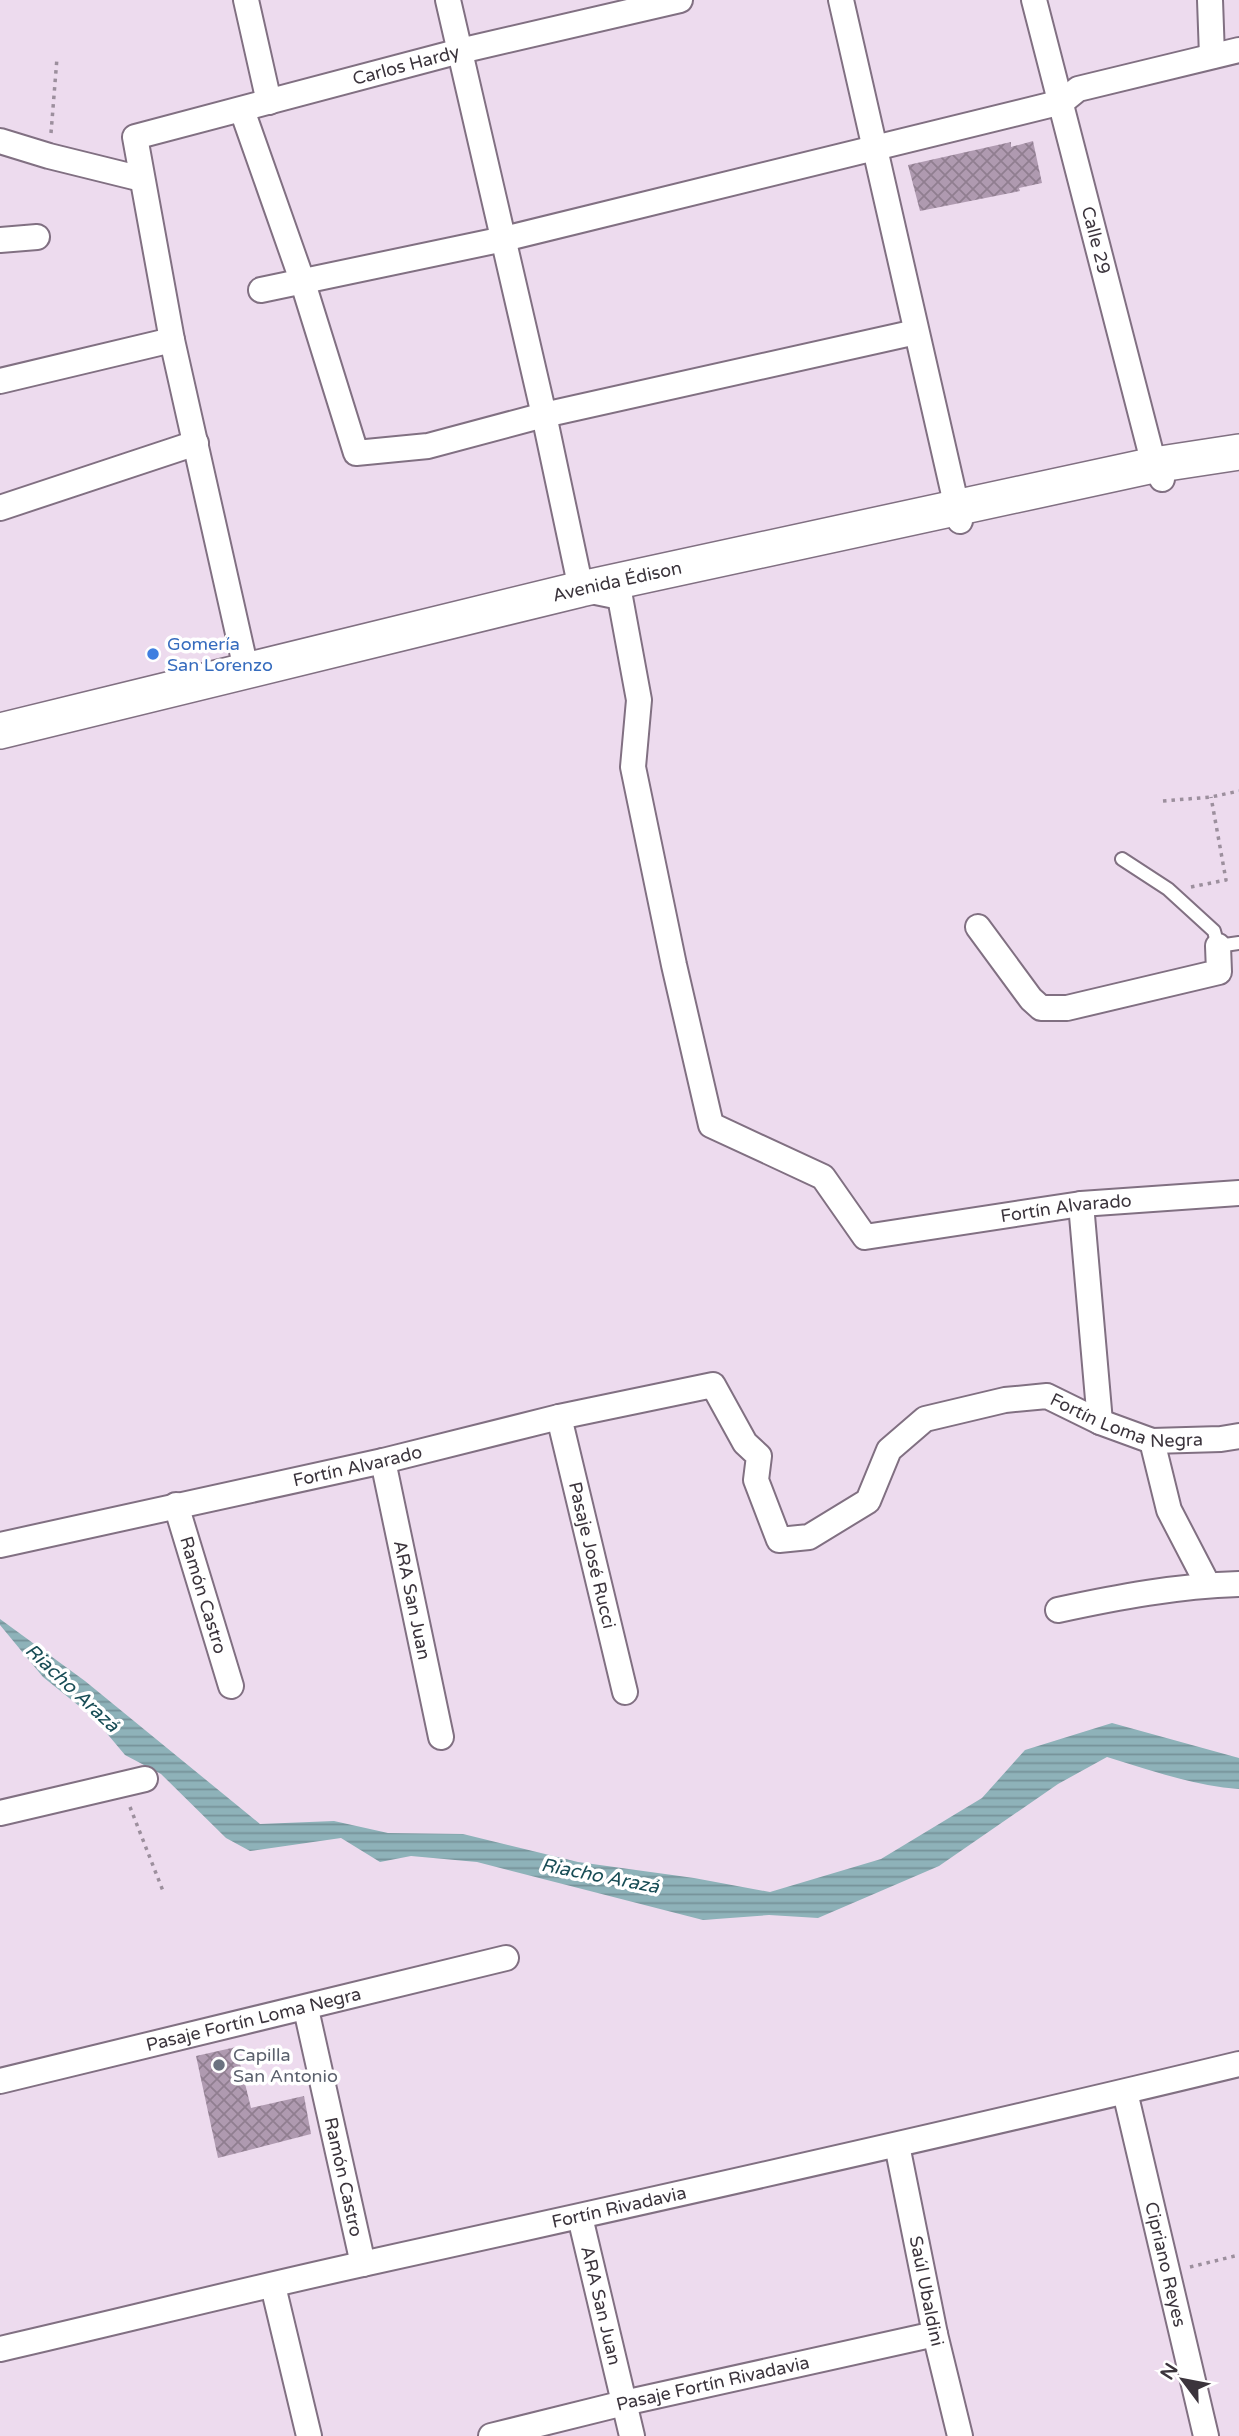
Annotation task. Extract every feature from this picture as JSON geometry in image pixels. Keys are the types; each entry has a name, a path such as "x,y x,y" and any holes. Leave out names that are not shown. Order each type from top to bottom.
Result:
{"main road":[{"name":"Avenida Édison","path":"0,731 581,589 959,514 1239,452"},
{"name":"Avenida Édison","path":"1158,472 1239,466"},
{"name":"Avenida Édison","path":"0,743 328,660 620,597 959,514"}],"street":[{"path":"246,0 269,102"},
{"path":"448,0 544,415 581,589 620,597"},
{"name":"Carlos Hardy","path":"142,179 135,137 642,4 680,0"},
{"path":"841,0 959,514"},
{"name":"Calle 29","path":"1034,0 1158,472"},
{"path":"1210,0 1212,56"},
{"path":"261,290 504,239 875,149 1062,102 1078,89 1239,50"},
{"path":"242,110 303,283 356,453 428,446 544,415 916,332"},
{"path":"0,141 142,179 172,340 246,669"},
{"path":"0,240 37,237"},
{"path":"0,381 172,340"},
{"path":"0,509 30,496 196,443"},
{"name":"Fortín Alvarado","path":"620,597 639,700 633,767 711,1125 823,1177 864,1237 1080,1204 1239,1193"},
{"path":"978,927 1031,999 1041,1008 1067,1008 1219,972 1229,945"},
{"path":"1080,1204 1100,1422"},
{"name":"Fortín Alvarado","path":"0,1545 383,1461 559,1417 713,1385 745,1443 760,1456 757,1480 779,1540"},
{"name":"Fortín Loma Negra","path":"779,1540 809,1537 868,1501 889,1450 925,1419 1005,1400 1047,1396 1100,1422 1152,1441 1239,1436"},
{"name":"Pasaje José Rucci","path":"559,1417 625,1692"},
{"path":"1152,1441 1169,1510 1208,1585"},
{"name":"ARA San Juan","path":"383,1461 441,1737"},
{"name":"Ramón Castro","path":"176,1505 231,1686"},
{"path":"1058,1610 1131,1594 1239,1584"},
{"path":"0,1813 133,1782"},
{"name":"Pasaje Fortín Loma Negra","path":"0,2081 306,2009 506,1958"},
{"name":"Ramón Castro","path":"306,2009 363,2264"},
{"name":"Fortín Rivadavia","path":"0,2349 363,2264 897,2145 1239,2064"},
{"name":"Cipriano Reyes","path":"1125,2092 1206,2436"},
{"name":"Saúl Ubaldini","path":"897,2145 935,2334 960,2436"},
{"name":"ARA San Juan","path":"580,2217 632,2436"},
{"path":"273,2286 309,2436"},
{"name":"Pasaje Fortín Rivadavia","path":"491,2436 624,2403 935,2334"}],"lane":[{"path":"1122,859 1170,891 1229,945"}],"path":[{"path":"49,156 57,58"},
{"path":"1163,801 1211,797 1239,790"},
{"path":"1170,891 1226,880 1211,797"},
{"path":"133,1782 163,1891"},
{"path":"1168,2273 1239,2255"}],"water":[{"name":"Riacho Arazá","path":"0,1619 85,1681 260,1824 334,1821 388,1833 463,1834 578,1862 770,1892 881,1859 982,1798 1025,1750 1112,1723 1239,1758 1239,1789 1189,1781 1107,1757 1058,1784 939,1866 818,1918 769,1915 703,1920 477,1862 411,1856 380,1862 341,1838 250,1851 226,1838 161,1774 125,1755 94,1718 43,1677 0,1625"}],"building":[{"path":"1033,141 1042,183 1019,188 1020,191 920,211 908,165 1011,142 1011,147"},
{"path":"236,2047 251,2108 304,2096 311,2134 218,2158 196,2056"}],"place":[{"name":"Gomería San Lorenzo","path":"153,654"},
{"name":"Capilla San Antonio","path":"219,2065"}]}
